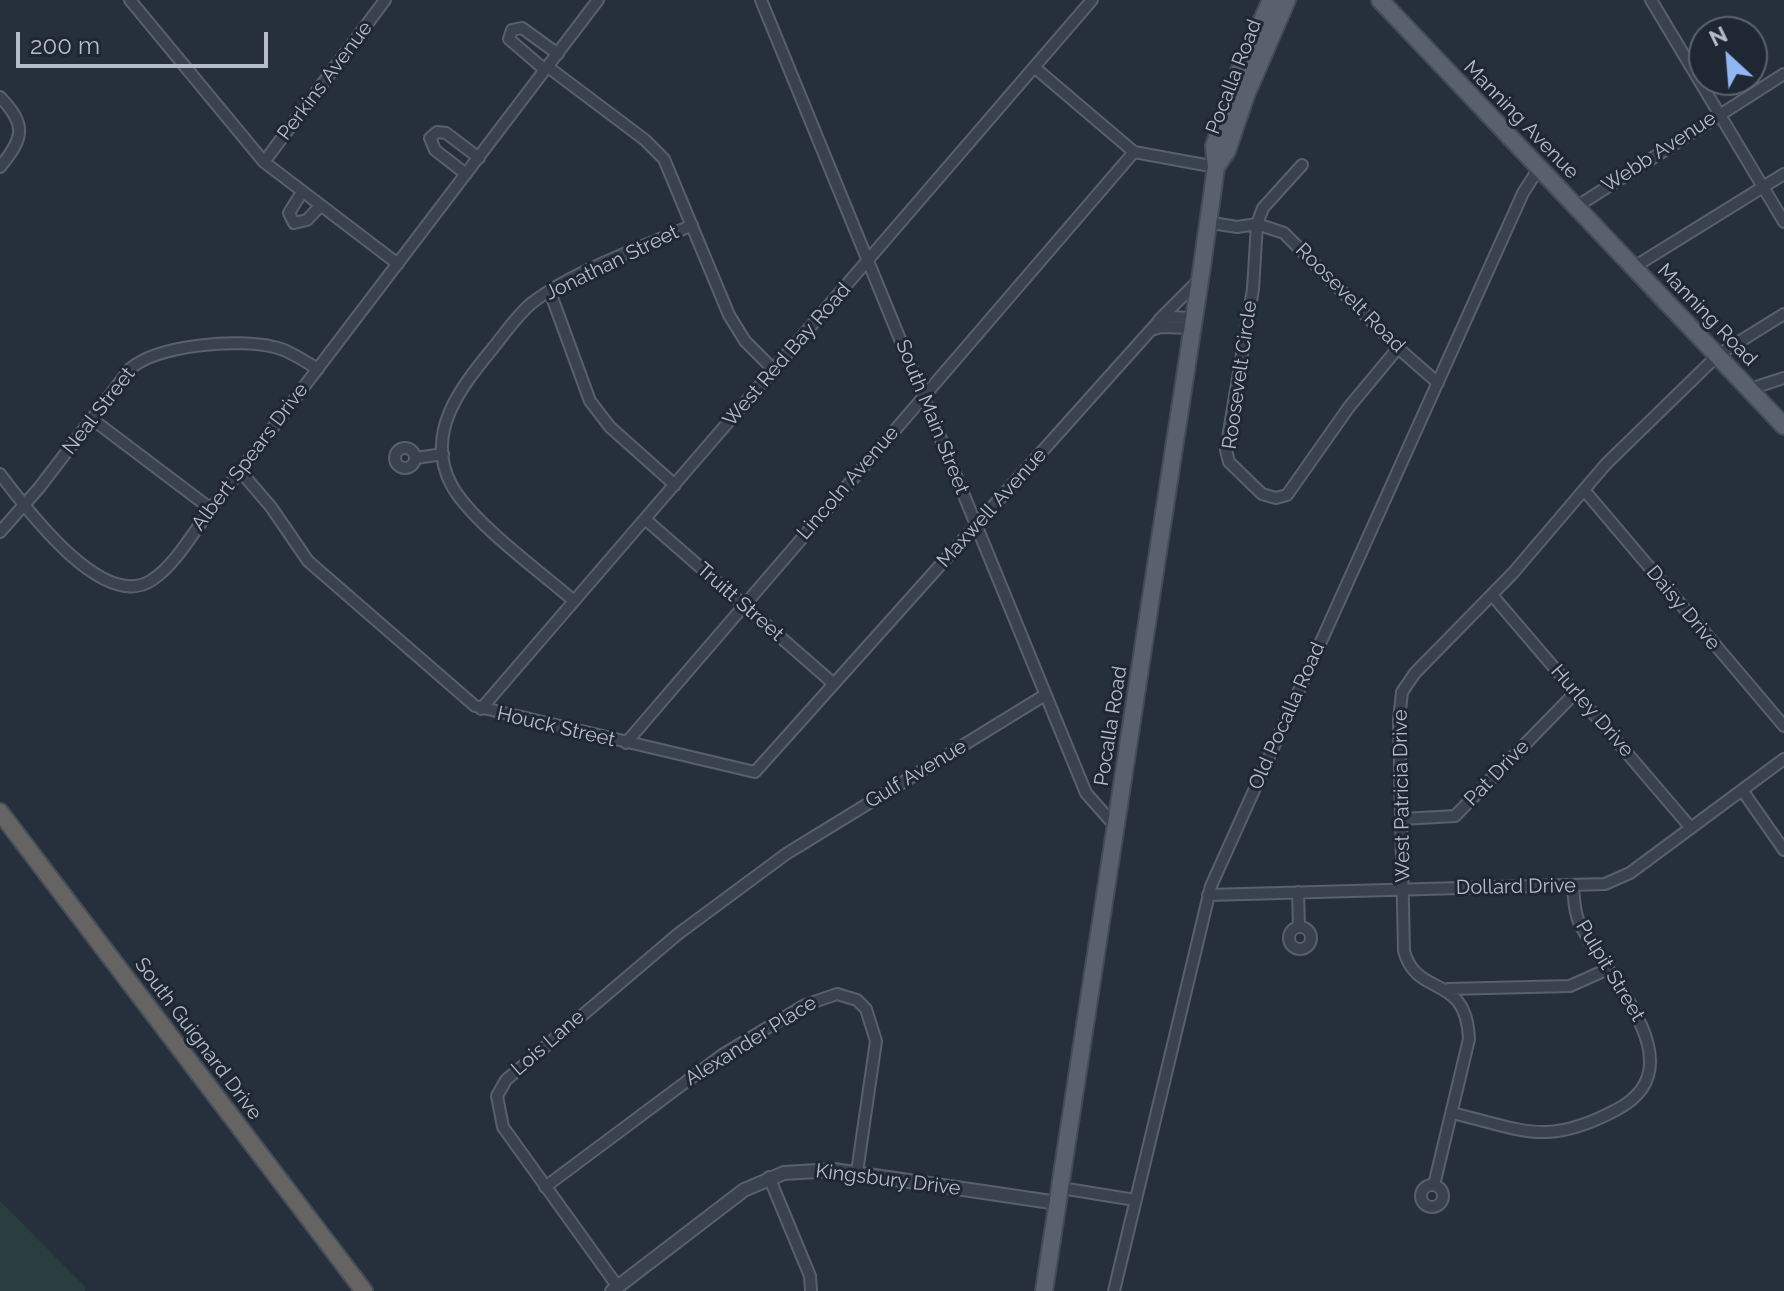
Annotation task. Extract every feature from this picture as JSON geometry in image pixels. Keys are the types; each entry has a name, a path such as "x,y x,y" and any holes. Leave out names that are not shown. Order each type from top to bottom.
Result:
{"highway":[{"name":"South Guignard Drive","path":"0,812 364,1291"}],"main road":[{"name":"Pocalla Road","path":"1044,1291 1200,278 1216,167 1214,146 1271,0"},
{"name":"Pocalla Road","path":"1216,167 1227,151 1246,95 1287,0"},
{"name":"Manning Avenue","path":"1380,0 1634,267"},
{"name":"Manning Road","path":"1634,267 1784,426"}],"street":[{"path":"130,0 264,162 398,264"},
{"name":"Perkins Avenue","path":"264,162 385,0"},
{"name":"Albert Spears Drive","path":"0,474 25,506 85,567 117,583 136,587 152,581 211,509 598,0"},
{"name":"South Main Street","path":"761,0 1086,793 1116,827"},
{"name":"West Red Bay Road","path":"481,709 1092,0"},
{"path":"1651,0 1784,222"},
{"path":"558,54 522,28 512,30 509,39 512,46 547,68 657,150 739,334 774,370"},
{"path":"1034,67 1134,152 1216,167"},
{"name":"Webb Avenue","path":"1576,207 1784,74"},
{"path":"0,97 12,110 21,133 0,167"},
{"path":"466,174 435,150 430,138 437,132 446,133 479,158"},
{"name":"Lincoln Avenue","path":"626,743 1134,152"},
{"path":"1206,222 1237,227 1257,224 1263,208 1302,165"},
{"name":"Old Pocalla Road","path":"1114,1291 1208,895 1523,193 1539,168"},
{"path":"1634,267 1784,174"},
{"path":"302,192 289,213 294,223 307,220 320,206"},
{"name":"Roosevelt Circle","path":"1257,224 1253,289 1226,450 1229,462 1254,488 1276,498 1290,492 1327,436 1398,348"},
{"name":"Roosevelt Road","path":"1257,224 1284,233 1398,348 1438,383"},
{"name":"Jonathan Street","path":"574,601 466,504 451,486 443,454 448,413 459,390 527,308 550,292 692,225"},
{"name":"Maxwell Avenue","path":"834,684 1200,278"},
{"path":"550,292 580,378 600,416 675,485"},
{"name":"West Patricia Drive","path":"1448,989 1418,976 1407,961 1399,720 1402,692 1415,673 1492,595 1584,490 1718,355 1784,314"},
{"path":"1158,322 1170,317 1193,323"},
{"path":"1150,331 1193,323"},
{"name":"Neal Street","path":"0,532 25,506 130,369 144,357 164,349 266,345 280,348 318,369"},
{"path":"1750,389 1784,378"},
{"path":"92,419 211,509"},
{"path":"416,458 443,454"},
{"name":"Houck Street","path":"240,471 271,507 308,561 481,709 755,772 834,684"},
{"name":"Daisy Drive","path":"1584,490 1784,726"},
{"name":"Truitt Street","path":"645,519 834,684"},
{"name":"Hurley Drive","path":"1492,595 1691,828"},
{"name":"Pat Drive","path":"1402,819 1455,816 1576,692"},
{"name":"Gulf Avenue","path":"786,854 1045,695"},
{"name":"Dollard Drive","path":"1208,895 1598,885 1620,879 1784,759"},
{"path":"1742,790 1784,850"},
{"name":"Lois Lane","path":"615,1289 510,1141 498,1115 497,1096 506,1080 678,934 786,854"},
{"name":"Pulpit Street","path":"1452,1113 1534,1132 1557,1134 1602,1117 1630,1101 1647,1076 1650,1044 1644,1028 1579,922 1573,886"},
{"path":"1298,892 1299,927"},
{"path":"1448,989 1570,986 1608,969"},
{"path":"1434,1185 1469,1039 1463,1007 1448,989"},
{"name":"Alexander Place","path":"545,1187 722,1055 805,1005 837,994 861,1003 874,1026 873,1066 857,1172"},
{"name":"Kingsbury Drive","path":"615,1289 744,1190 769,1177 800,1170 857,1172 1059,1196"},
{"path":"769,1177 810,1276 811,1291"},
{"path":"1059,1196 1135,1200"}],"green space":[{"path":"0,1201 85,1287 85,1291 0,1291"}]}
